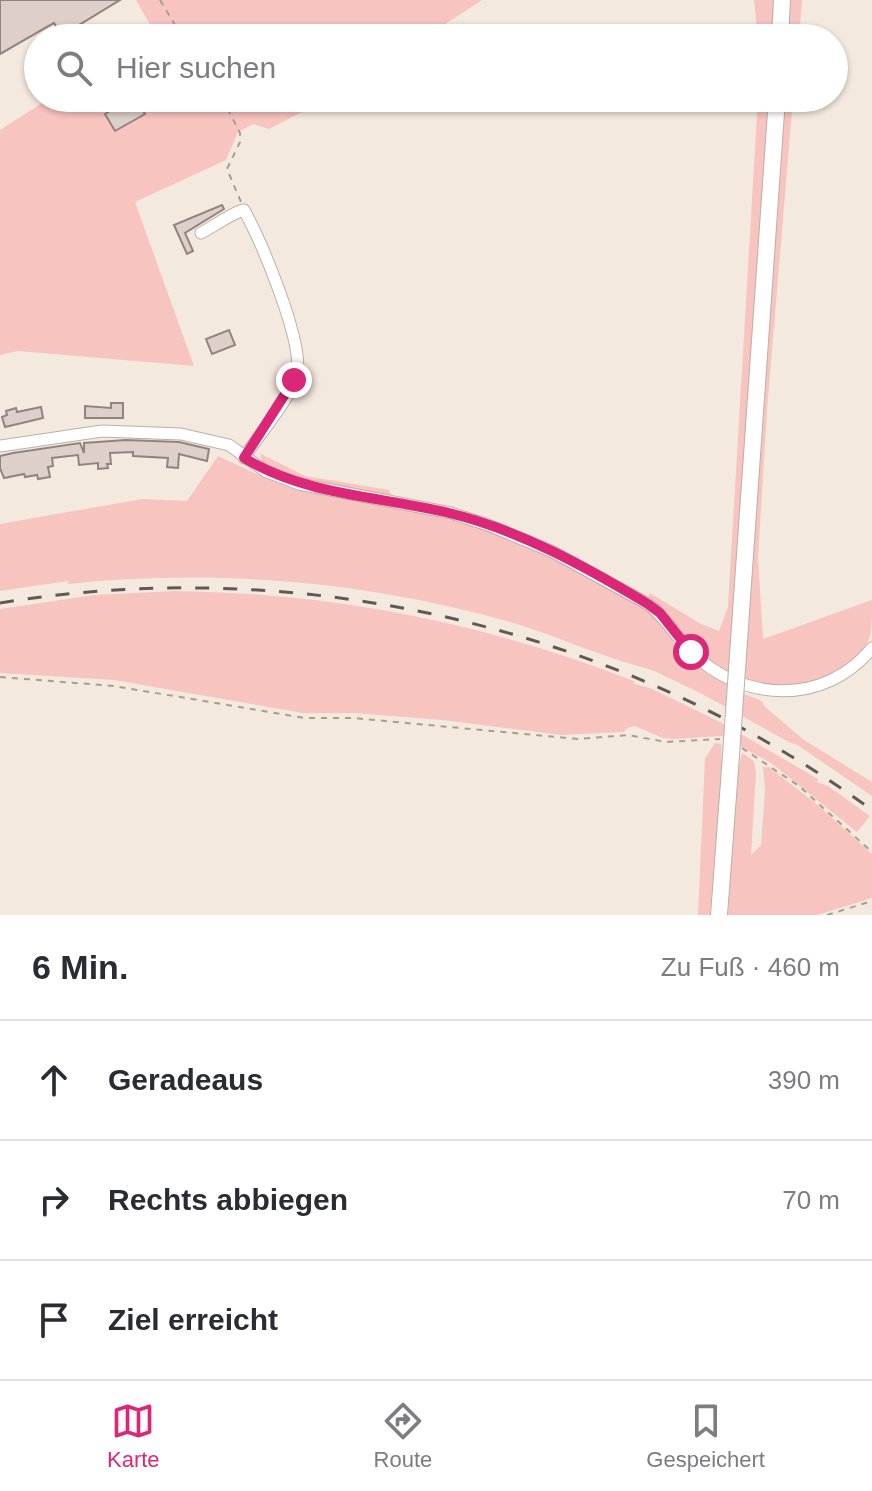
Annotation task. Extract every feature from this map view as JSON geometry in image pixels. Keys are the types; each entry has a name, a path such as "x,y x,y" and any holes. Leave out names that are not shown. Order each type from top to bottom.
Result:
{"highway":[{"path":"781,24 782,0"},
{"path":"719,915 776,112"}],"street":[{"path":"201,233 244,210 295,340 297,374 244,458"},
{"path":"0,446 102,431 181,434 237,448 244,458 265,471 299,484 451,513 553,552 648,604 660,613 691,652 723,675 752,687 787,692 820,686 848,673 872,648"}],"path":[{"path":"160,0 175,24"},
{"path":"229,112 240,133 240,142 227,169 244,210"},
{"path":"0,677 114,686 305,718 353,718 578,739 628,735 666,742 725,740"},
{"path":"738,746 799,786 872,852"},
{"path":"827,915 872,901"}],"shaded area":[{"path":"136,0 482,0 445,24 150,24"},
{"path":"754,0 802,0 800,24 757,24"},
{"path":"28,112 108,112 115,130 143,112 302,112 269,129 253,124 238,132 226,160 135,202 194,366 18,351 0,355 0,130"},
{"path":"757,112 792,112 758,557 763,639 872,600 870,634 857,656 819,680 801,684 763,683 744,678 709,661 676,631 648,599 650,593 701,624 719,631 728,607"},
{"path":"261,454 305,476 389,490 391,494 390,497 337,490 262,467"},
{"path":"218,456 263,477 299,488 338,498 402,507 488,530 553,557 645,608 673,640 679,655 691,659 744,694 762,701 804,740 872,782 872,796 796,744 655,672 520,625 465,610 353,589 239,579 125,579 68,584 68,581 0,591 0,524 142,499 187,501"},
{"path":"175,591 293,598 409,615 522,643 578,661 634,681 634,684 650,688 720,722 818,779 817,782 828,786 870,816 857,832 771,763 722,736 663,738 635,726 624,732 561,735 442,720 354,713 303,713 114,680 0,673 0,609 94,595"},
{"path":"715,743 721,744 722,765 710,915 698,915 705,758"},
{"path":"742,753 754,761 756,773 751,855 761,845 765,791 763,767 769,767 819,806 872,854 872,898 817,915 728,915 737,775"}],"building":[{"path":"0,0 120,0 81,24 24,24 24,40 0,54"},
{"path":"144,112 145,114 115,131 105,114"},
{"path":"222,205 224,209 185,233 193,251 187,254 174,225"},
{"path":"229,330 235,345 212,354 206,339"},
{"path":"111,403 123,403 123,418 85,418 85,406 111,408"},
{"path":"41,407 43,418 5,427 2,417 7,415 6,411"},
{"path":"126,440 179,442 209,449 207,461 179,454 178,468 167,467 168,458 133,456 133,452 110,453 111,464 107,464 108,468 98,469 98,463 79,465 78,455 52,458 53,466 48,467 50,477 38,479 37,475 25,477 24,474 4,478 0,468 0,456 13,453 80,443 84,453 84,443"}],"railway":[{"path":"0,603 115,590 230,589 344,599 457,620 567,651 673,694 775,747 872,810"}],"route":[{"path":"294,380 244,458 265,471 299,484 451,513 553,552 648,604 660,613 691,652"}]}
